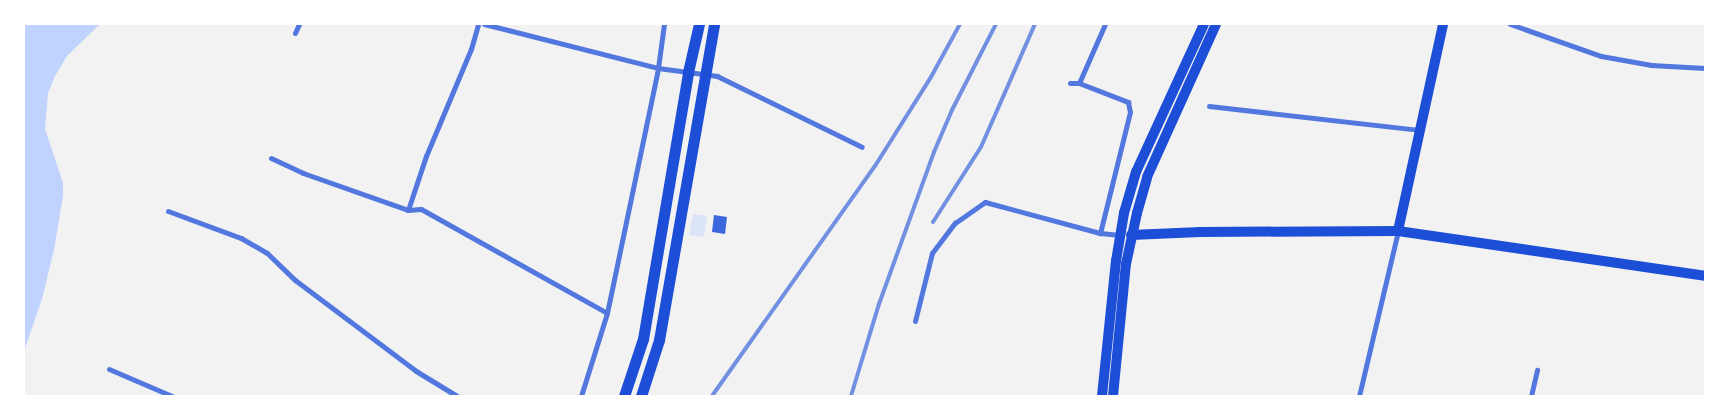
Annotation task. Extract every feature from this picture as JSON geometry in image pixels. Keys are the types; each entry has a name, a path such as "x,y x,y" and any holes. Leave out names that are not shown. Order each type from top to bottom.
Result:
{"highway":[{"path":"624,396 643,339 688,72 699,24"},
{"path":"641,396 659,340 714,24"}],"main road":[{"path":"1113,396 1126,264 1126,235 1136,172 1204,24"},
{"path":"1102,396 1116,261 1147,177 1216,24"},
{"path":"1398,231 1443,24"},
{"path":"1126,235 1200,232 1398,231 1705,276"}],"street":[{"path":"295,33 299,24"},
{"path":"408,210 426,156 471,49 478,24"},
{"path":"484,24 658,68 704,73 726,80 862,147"},
{"path":"581,396 608,313 658,68 664,24"},
{"path":"1079,83 1105,24"},
{"path":"1510,24 1601,56 1651,65 1705,68"},
{"path":"1070,83 1079,83 1128,102 1130,112 1100,233"},
{"path":"1209,106 1419,130"},
{"path":"271,158 304,173 408,210 421,209 608,313"},
{"path":"914,321 932,253 955,223 985,202 1100,233 1126,235"},
{"path":"168,211 241,238 267,253 295,280 416,371 456,396"},
{"path":"1359,396 1398,231"},
{"path":"110,369 172,396"},
{"path":"1531,396 1537,370"}],"shaded area":[{"path":"693,214 707,216 704,237 689,235"}],"water":[{"path":"24,24 100,24 67,56 55,76 48,93 45,129 63,183 63,196 54,250 42,299 24,351"}],"building":[{"path":"714,215 727,217 725,234 712,232"}],"railway":[{"path":"712,396 875,166 931,77 960,24"},
{"path":"851,396 879,304 934,152 952,110 996,24"},
{"path":"933,222 981,147 1035,24"}]}
